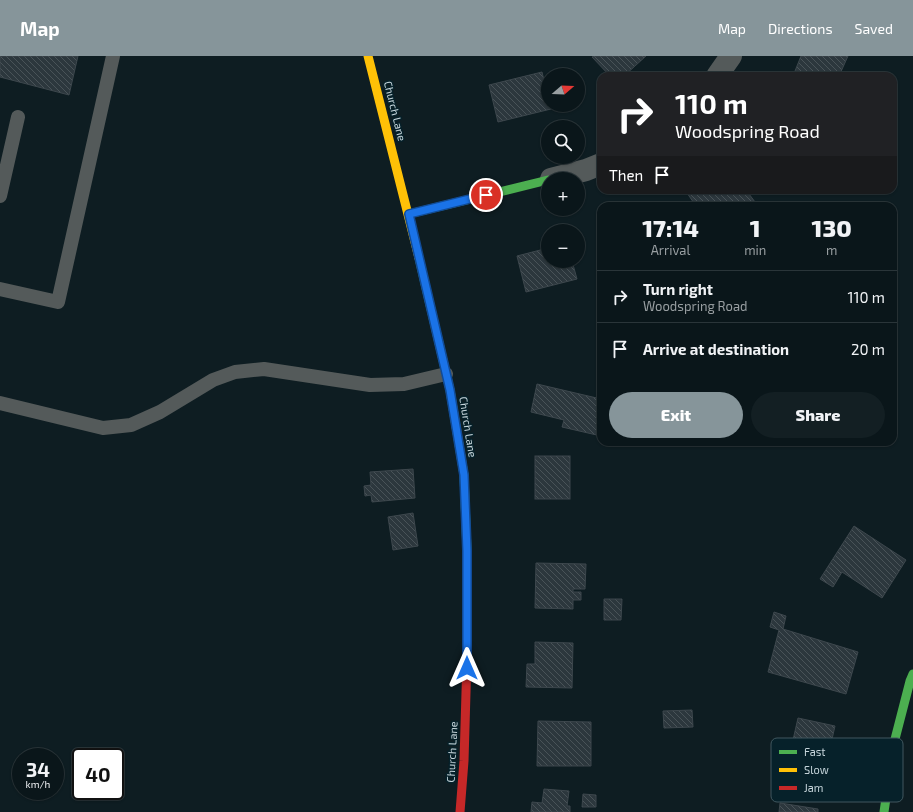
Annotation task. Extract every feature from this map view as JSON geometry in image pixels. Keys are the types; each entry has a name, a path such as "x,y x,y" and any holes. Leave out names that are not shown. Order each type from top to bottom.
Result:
{"street":[{"name":"Church Lane","path":"368,56 409,214 450,390 464,475 467,551 467,668 464,761 460,812"},
{"path":"720,72 731,56"},
{"path":"578,172 597,166"},
{"path":"409,214 541,182"},
{"path":"895,738 913,674"},
{"path":"884,812 885,802"}],"lane":[{"path":"0,289 58,302 113,56"},
{"path":"0,196 18,117"},
{"path":"0,403 103,428 130,425 160,412 213,380 235,372 264,369 370,385 404,384 446,374"}],"building":[{"path":"0,56 78,56 69,95 0,77"},
{"path":"646,56 628,72 606,72 592,57"},
{"path":"801,56 848,56 841,72 795,72"},
{"path":"541,72 541,111 498,122 489,85"},
{"path":"688,194 749,194 755,202 693,202"},
{"path":"541,250 541,268 574,268 577,279 526,292 517,256"},
{"path":"537,384 597,398 597,435 562,427 564,420 531,412"},
{"path":"535,456 570,456 570,499 535,499"},
{"path":"413,469 415,498 372,502 371,495 365,496 364,486 371,485 370,472"},
{"path":"413,513 418,546 393,550 388,517"},
{"path":"854,526 906,560 882,598 842,572 833,587 820,579"},
{"path":"536,563 586,564 585,589 573,589 573,592 581,592 581,600 573,600 573,609 535,608"},
{"path":"604,599 622,599 621,620 604,620"},
{"path":"774,612 786,616 783,629 858,652 846,694 768,672 779,630 770,627"},
{"path":"535,642 573,643 572,688 526,687 527,664 535,664"},
{"path":"692,710 693,727 664,728 663,711"},
{"path":"798,718 835,726 832,738 793,738"},
{"path":"538,721 591,722 591,766 537,766"},
{"path":"544,789 569,791 567,806 570,806 570,812 531,812 532,802 542,803"},
{"path":"583,794 596,795 596,807 582,807"},
{"path":"780,803 818,809 818,812 779,812"}],"traffic: fast":[{"path":"409,214 541,182"},
{"path":"419,258 450,390 464,475 467,551 467,658"},
{"path":"895,738 913,674"},
{"path":"884,812 885,802"}],"traffic: slow":[{"path":"368,56 419,258"}],"traffic: jam":[{"path":"460,812 464,761 467,658"}],"route":[{"path":"467,668 467,551 464,475 450,390 409,214 486,195"}]}
